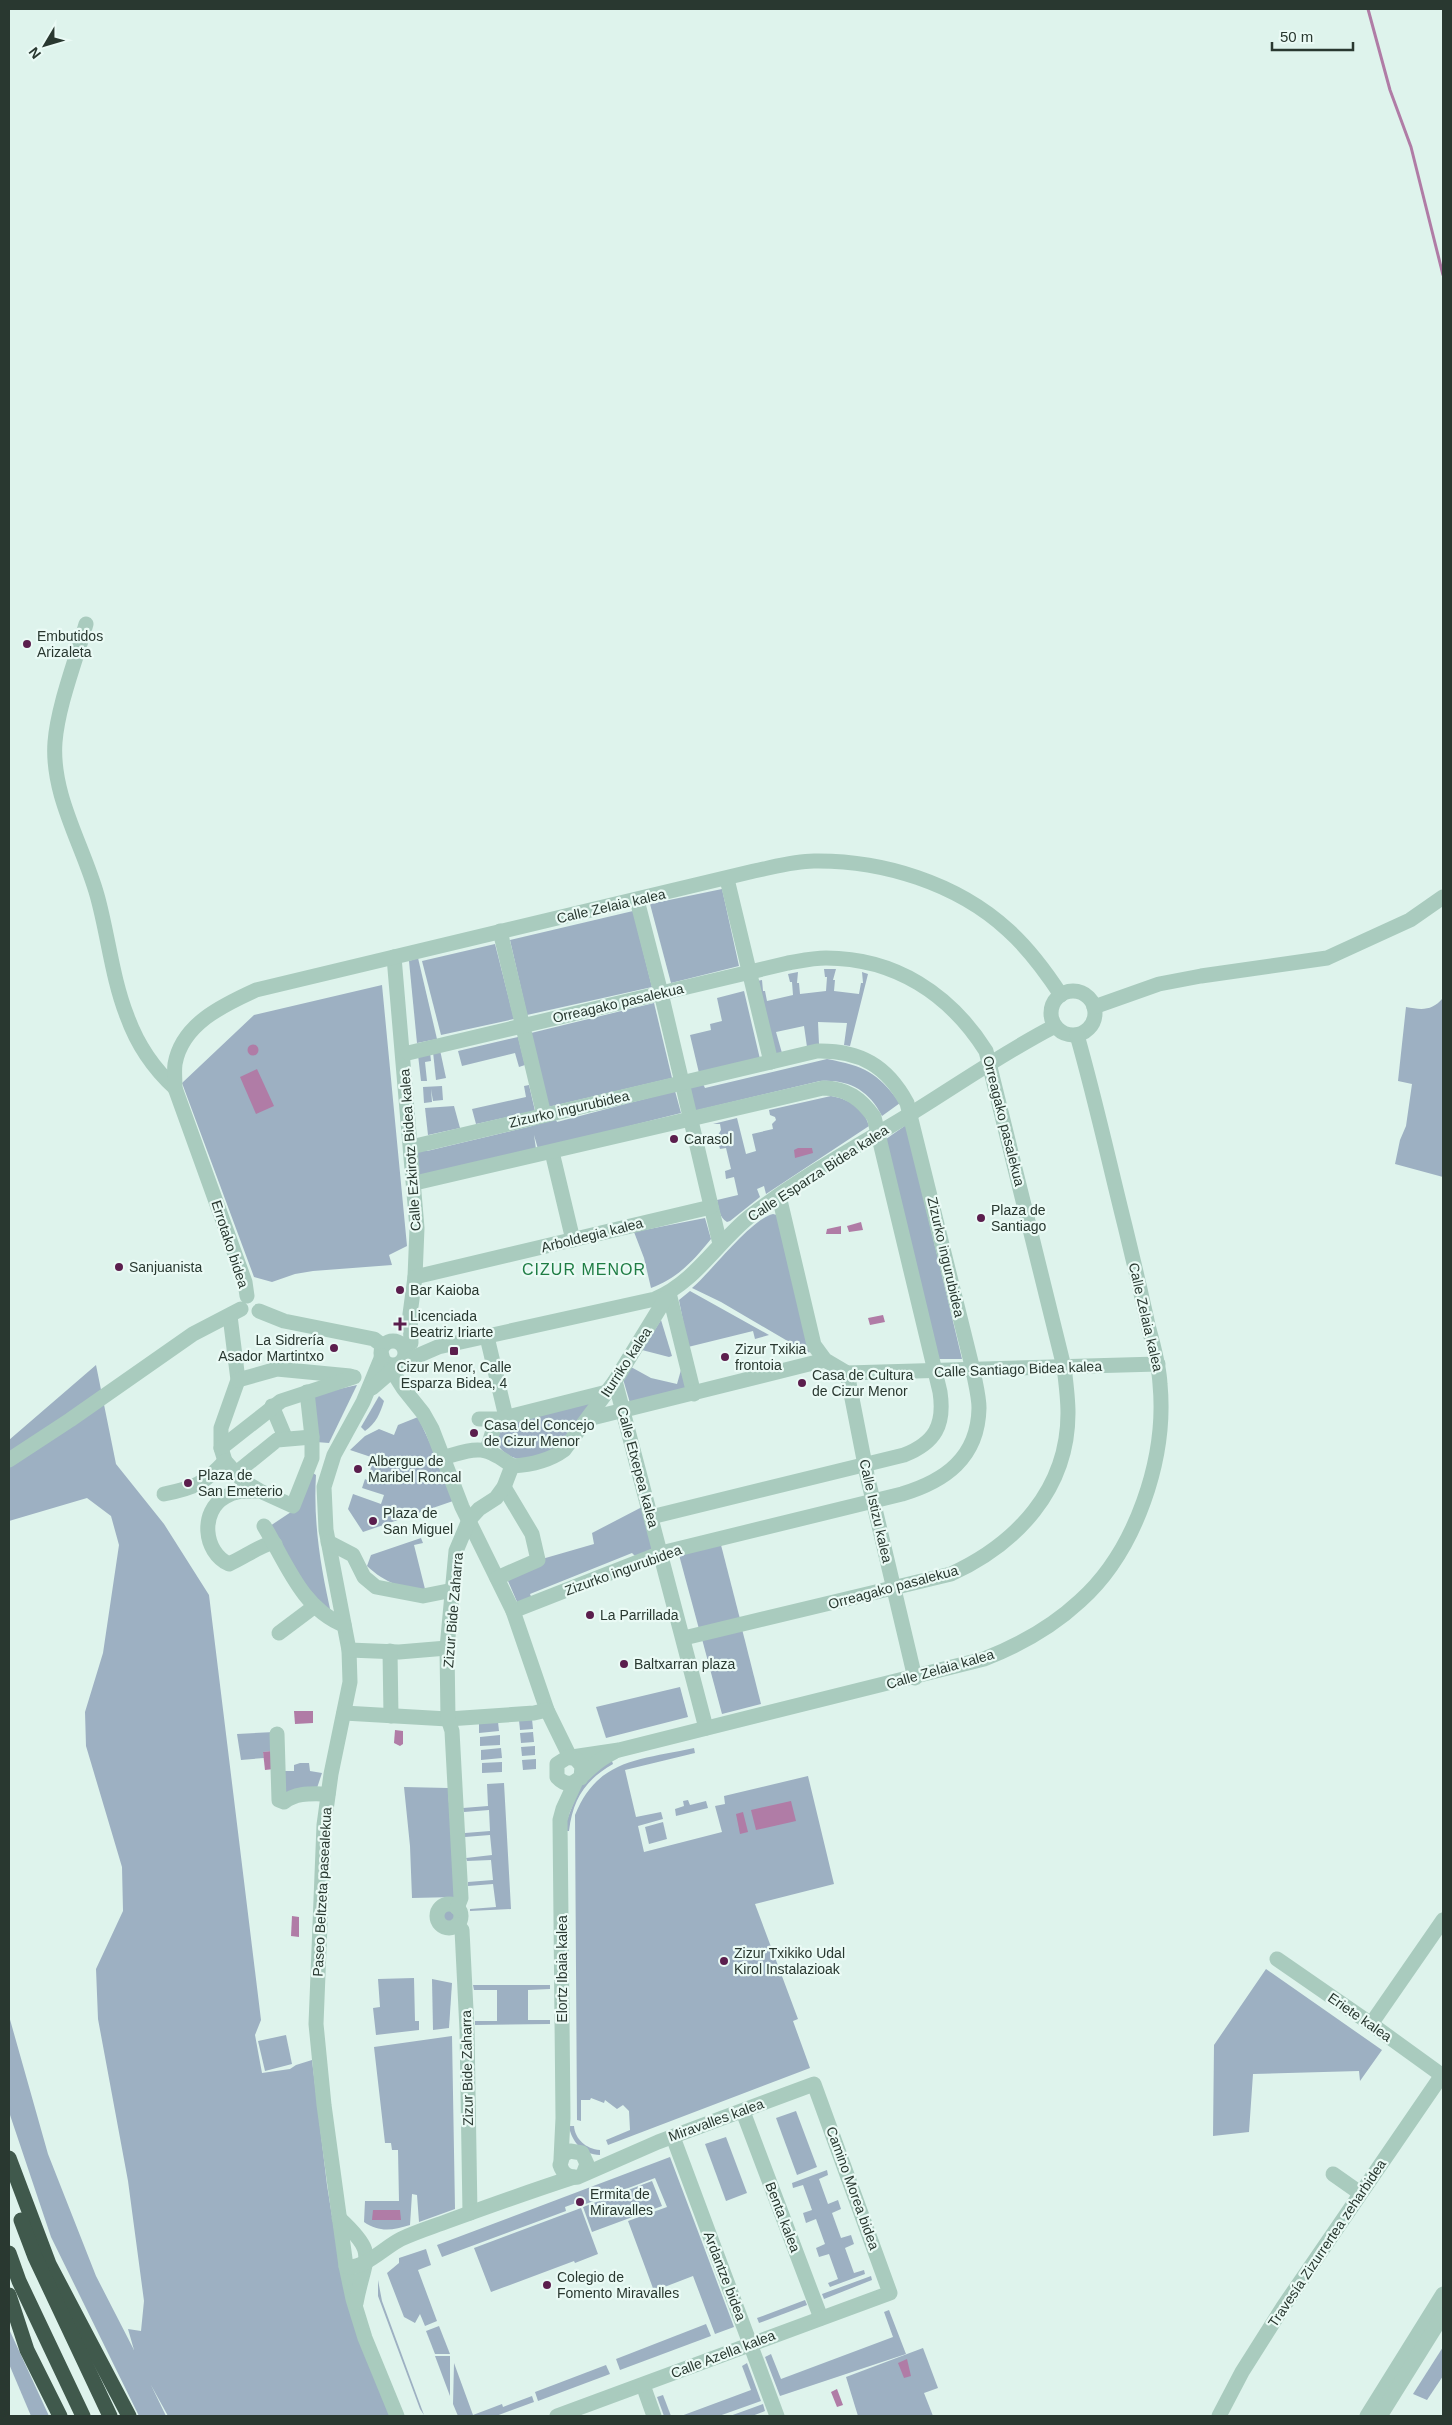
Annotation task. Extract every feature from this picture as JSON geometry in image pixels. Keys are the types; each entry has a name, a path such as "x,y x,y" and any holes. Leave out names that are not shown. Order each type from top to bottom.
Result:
{"highway":[{"path":"9,2158 49,2264 129,2416"},
{"path":"9,2186 35,2257 110,2416"},
{"path":"9,2253 19,2281 84,2416"},
{"path":"9,2295 28,2350 60,2416"}],"street":[{"path":"86,624 59,720 55,742 56,766 62,798 93,882 109,942 116,982 127,1017 149,1059 160,1075 175,1088"},
{"name":"Calle Zelaia kalea","path":"175,1088 175,1064 181,1046 193,1028 231,1001 256,990 727,879 754,871 812,861 861,864 898,871 958,896 1007,929 1028,952 1061,995"},
{"path":"727,879 770,1062"},
{"path":"1094,1007 1159,984 1327,958 1410,920 1443,897"},
{"path":"637,900 661,993 720,1244"},
{"path":"500,931 544,1115"},
{"name":"Calle Ezkirotz Bidea kalea","path":"394,957 415,1183 417,1228 415,1277 410,1314 404,1350 396,1366"},
{"name":"Orreagako pasalekua","path":"408,1053 788,963 823,958 869,962 909,976 950,1005 973,1030 986,1051 991,1064 1064,1367 1068,1414 1067,1433 1057,1472 1036,1510 1008,1540 973,1564 951,1574 684,1638"},
{"path":"1073,991 1085,994 1094,1007 1094,1021 1087,1031 1078,1035 1066,1034 1056,1026 1051,1015 1054,1003 1061,995 1073,991"},
{"name":"Calle Esparza Bidea kalea","path":"396,1366 438,1346 655,1299 669,1293 689,1278 720,1244 750,1217 779,1196 878,1133 1056,1026"},
{"name":"Calle Zelaia kalea","path":"571,1757 615,1751 915,1678 984,1659 1016,1646 1048,1627 1082,1600 1097,1582 1127,1538 1148,1489 1154,1466 1160,1423 1160,1385 1158,1364 1078,1035"},
{"name":"Zizurko ingurubidea","path":"411,1147 817,1051 837,1050 853,1055 886,1072 904,1097 911,1114 973,1370 979,1406 978,1423 975,1433 962,1458 931,1484 873,1501 661,1553 512,1611"},
{"name":"Errotako bidea","path":"175,1088 245,1282 239,1307 238,1380"},
{"path":"415,1183 823,1088 833,1088 855,1096 865,1104 874,1118 878,1133 881,1153 943,1408 941,1420 934,1435 917,1450 865,1465 651,1517"},
{"path":"552,1152 572,1240"},
{"path":"779,1196 817,1352 825,1360 847,1373"},
{"name":"Arboldegia kalea","path":"415,1277 710,1207"},
{"path":"669,1293 694,1394"},
{"name":"Iturriko kalea","path":"512,1466 526,1465 554,1457 564,1450 611,1386 669,1293"},
{"path":"9,1460 193,1334 239,1307 245,1315 250,1316 259,1311 284,1321 374,1339 388,1364 396,1366"},
{"path":"487,1336 503,1418"},
{"path":"366,1396 382,1351 391,1340 405,1343"},
{"name":"Calle Esparza Bidea kalea","path":"405,1343 438,1346"},
{"path":"588,1419 825,1360"},
{"name":"Calle Santiago Bidea kalea","path":"847,1373 1158,1364"},
{"path":"366,1396 396,1366"},
{"path":"396,1366 403,1388 423,1413 432,1430 442,1458 469,1520 496,1498 504,1487 512,1466 494,1452 487,1450 466,1451 442,1458"},
{"path":"307,1392 312,1437 312,1458 293,1506 260,1491 244,1481 223,1455 221,1428 238,1380 277,1369 354,1377 372,1381"},
{"name":"Calle Istizu kalea","path":"847,1373 873,1501 915,1678"},
{"path":"164,1494 194,1488 214,1474 223,1455 272,1406 307,1392 354,1377"},
{"path":"478,1419 503,1418 611,1386"},
{"name":"Calle Etxepea kalea","path":"611,1386 624,1411 706,1728"},
{"name":"Paseo Beltzeta pasealekua","path":"344,2245 317,2046 316,2024 324,1825 328,1794 350,1682 349,1650 328,1542 324,1487 334,1455 366,1396"},
{"path":"272,1406 285,1438"},
{"path":"487,1450 495,1424 503,1418"},
{"path":"236,1473 277,1440 312,1437"},
{"path":"312,1458 334,1455"},
{"path":"497,1578 538,1560 532,1534 504,1487"},
{"path":"260,1491 241,1490 225,1497 216,1504 210,1515 207,1536 217,1555 229,1564 250,1555 264,1545 275,1544"},
{"name":"Elortz Ibaia kalea","path":"469,1520 512,1611 549,1714 571,1757"},
{"name":"Zizur Bide Zaharra","path":"457,1908 461,1898 452,1731 448,1719 447,1648 454,1590 456,1551 469,1520"},
{"path":"264,1526 299,1589 330,1620 344,1625"},
{"path":"328,1542 353,1555 364,1577 376,1587 423,1596 454,1590"},
{"path":"279,1633 315,1606"},
{"path":"349,1650 390,1652 447,1648"},
{"path":"390,1652 391,1716"},
{"path":"344,1713 448,1719 534,1713 549,1714"},
{"name":"Elortz Ibaia kalea","path":"549,1714 560,1820 563,2118 560,2162"},
{"path":"277,1734 279,1800 284,1802 291,1797 302,1794 328,1794"},
{"name":"Calle Zelaia kalea","path":"578,1780 595,1764 615,1751"},
{"path":"571,1757 582,1766 578,1780 566,1784 556,1773 560,1760 571,1757"},
{"name":"Elortz Ibaia kalea","path":"560,1820 563,1809 578,1780"},
{"path":"450,1905 457,1908 461,1918 457,1925 446,1928 440,1924 438,1917 443,1907 450,1905"},
{"path":"1371,2024 1443,1920"},
{"name":"Zizur Bide Zaharra","path":"457,1925 462,1930 466,2000 470,2213"},
{"name":"Eriete kalea","path":"1276,1959 1443,2076"},
{"name":"Travesía Zizurrertea zeharbidea","path":"1219,2416 1264,2336 1360,2193 1443,2076"},
{"name":"Miravalles kalea","path":"346,2266 358,2268 401,2239 531,2190 579,2175 814,2084"},
{"name":"Camino Morea bidea","path":"814,2084 890,2293"},
{"name":"Benta kalea","path":"745,2117 821,2318"},
{"name":"Elortz Ibaia kalea","path":"563,2118 569,2138 582,2154"},
{"name":"Ardantze bidea","path":"673,2137 777,2416"},
{"path":"566,2152 582,2154 587,2164 579,2175 566,2175 560,2162 566,2152"},
{"name":"Miravalles kalea","path":"582,2154 596,2160 619,2158"},
{"name":"Miravalles kalea","path":"531,2190 554,2175 560,2162"},
{"path":"1333,2174 1360,2193"},
{"path":"340,2218 362,2240 367,2253 355,2307"},
{"name":"Miravalles kalea","path":"344,2245 349,2242 362,2240 382,2241 401,2239"},
{"path":"344,2245 346,2266 355,2307 365,2338 397,2416"},
{"name":"Calle Azella kalea","path":"557,2416 890,2293"},
{"path":"1367,2416 1443,2294"},
{"path":"1380,2416 1443,2316"},
{"path":"643,2385 654,2416"}],"shaded area":[{"path":"722,889 739,966 671,983 650,904"},
{"path":"633,911 652,987 527,1015 510,940"},
{"path":"495,944 514,1019 441,1035 422,961"},
{"path":"418,958 437,1039 417,1043 409,961"},
{"path":"824,969 836,969 833,980 835,980 834,991 859,994 861,983 863,983 862,972 868,974 850,1046 844,1045 847,1023 818,1022 819,1044 807,1047 804,1026 776,1032 782,1053 775,1054 757,981 762,980 763,991 765,991 767,1001 793,995 792,982 790,982 788,974 798,972 797,983 799,983 800,994 826,991 827,977 825,977"},
{"path":"382,985 407,1246 389,1255 392,1265 313,1271 295,1274 272,1282 254,1277 182,1083 254,1015"},
{"path":"744,991 760,1059 699,1073 690,1035 711,1030 710,1024 722,1021 717,998"},
{"path":"1443,998 1443,1177 1395,1164 1400,1140 1406,1126 1412,1084 1398,1081 1406,1007 1417,1009 1431,1007"},
{"path":"654,1003 672,1078 548,1107 531,1033"},
{"path":"518,1037 525,1065 519,1067 515,1053 462,1066 458,1051"},
{"path":"253,1044 259,1050 253,1056 247,1050"},
{"path":"440,1050 446,1078 436,1080 433,1052"},
{"path":"430,1052 431,1061 425,1062 427,1081 421,1081 418,1055"},
{"path":"827,1059 851,1064 869,1072 892,1092 900,1103 882,1116 871,1099 857,1088 840,1082 820,1081 694,1111 687,1087 703,1084 705,1088"},
{"path":"257,1069 274,1106 256,1114 240,1077"},
{"path":"529,1085 535,1111 476,1124 472,1109 526,1097 524,1086"},
{"path":"442,1086 443,1100 433,1101 431,1089 432,1102 424,1103 423,1087"},
{"path":"675,1091 681,1113 538,1149 534,1135 536,1149 419,1177 417,1150 427,1151 532,1126 555,1118 557,1122"},
{"path":"831,1096 844,1099 855,1105 860,1109 869,1126 766,1194 764,1186 757,1189 760,1197 730,1221 724,1220 717,1200 738,1195 734,1177 726,1179 725,1171 731,1169 726,1148 720,1149 718,1142 721,1139 718,1135 721,1130 720,1124 713,1124 737,1118 746,1154 756,1151 752,1134 773,1129 772,1124 776,1120 775,1117 770,1115 769,1110"},
{"path":"454,1106 460,1128 428,1135 425,1108"},
{"path":"906,1125 962,1359 939,1359 886,1139"},
{"path":"798,1148 812,1148 813,1153 795,1158 794,1150"},
{"path":"773,1214 777,1215 810,1352 808,1353 721,1302 692,1288 753,1226"},
{"path":"705,1218 711,1239 698,1255 677,1274 651,1288 644,1258 634,1232"},
{"path":"861,1222 863,1230 849,1232 847,1226"},
{"path":"841,1226 841,1234 826,1234 827,1229"},
{"path":"690,1291 769,1335 755,1339 753,1331 688,1347 679,1300"},
{"path":"883,1315 885,1322 870,1325 868,1318"},
{"path":"661,1320 672,1356 669,1357 642,1350"},
{"path":"96,1365 116,1464 164,1524 209,1595 261,2020 255,2035 262,2073 290,2069 312,2060 327,2185 339,2260 392,2416 168,2416 151,2385 166,2416 139,2416 51,2237 9,2112 9,2016 48,2154 96,2276 134,2350 128,2329 141,2331 144,2301 128,2181 98,2019 96,1969 123,1911 122,1867 86,1746 85,1712 103,1653 119,1545 111,1516 87,1498 9,1521 9,1440"},
{"path":"631,1367 651,1378 677,1384 681,1370 686,1389 630,1403 623,1379"},
{"path":"357,1385 329,1443 316,1442 312,1395"},
{"path":"379,1396 384,1401 381,1410 375,1421 365,1431 361,1427"},
{"path":"595,1401 563,1443 545,1456 529,1459 514,1458 501,1449 496,1442 503,1422"},
{"path":"418,1417 456,1500 363,1532 348,1509 353,1494 381,1504 384,1495 362,1488 365,1479 367,1480 374,1458 350,1450 365,1436 379,1429 394,1435 398,1425"},
{"path":"313,1473 316,1475 315,1493 319,1546 324,1582 332,1617 306,1588 270,1526 294,1510"},
{"path":"642,1507 655,1547 636,1557 632,1553 530,1594 532,1599 518,1604 508,1581 542,1559 594,1544 592,1533"},
{"path":"421,1538 423,1543 414,1545 426,1593 395,1584 381,1577 367,1566 371,1555"},
{"path":"721,1545 740,1619 699,1629 679,1555"},
{"path":"742,1629 761,1704 722,1714 702,1639"},
{"path":"680,1687 688,1717 606,1738 596,1707"},
{"path":"294,1711 313,1711 313,1723 295,1724"},
{"path":"532,1719 533,1729 520,1730 519,1720"},
{"path":"498,1722 499,1731 479,1733 479,1723"},
{"path":"395,1730 403,1731 403,1744 400,1746 394,1743"},
{"path":"274,1732 274,1751 263,1752 264,1758 241,1760 237,1734"},
{"path":"533,1732 534,1742 521,1743 520,1733"},
{"path":"500,1735 500,1745 480,1746 480,1737"},
{"path":"535,1746 535,1755 522,1756 521,1747"},
{"path":"501,1748 502,1758 481,1760 481,1750"},
{"path":"694,1748 695,1753 625,1770 636,1817 661,1812 663,1819 638,1826 644,1852 722,1832 715,1806 725,1804 724,1796 808,1776 834,1884 755,1904 798,2019 793,2021 810,2068 608,2145 606,2140 630,2130 629,2111 623,2105 617,2109 605,2100 604,2103 591,2098 590,2100 581,2100 581,2121 577,2120 575,1815 585,1796 596,1782 609,1772 639,1759"},
{"path":"272,1751 274,1769 265,1770 263,1752"},
{"path":"611,1758 613,1764 603,1770 582,1791 574,1809 569,1831 566,1831 567,1820 581,1783"},
{"path":"536,1759 536,1769 523,1770 522,1760"},
{"path":"502,1762 502,1772 482,1773 482,1763"},
{"path":"309,1763 310,1771 322,1773 317,1788 284,1793 284,1771 294,1771 294,1765"},
{"path":"504,1783 511,1909 470,1911 470,1909 496,1907 493,1884 468,1886 468,1882 493,1880 491,1860 467,1861 466,1858 492,1855 490,1835 465,1837 465,1833 490,1831 489,1810 464,1812 463,1808 488,1806 487,1784"},
{"path":"404,1787 448,1788 455,1897 412,1898 410,1846"},
{"path":"688,1800 690,1805 706,1801 708,1808 676,1816 675,1809 684,1806 683,1801"},
{"path":"791,1801 796,1821 756,1830 751,1810"},
{"path":"743,1812 748,1832 740,1834 736,1814"},
{"path":"663,1822 667,1839 649,1844 645,1827"},
{"path":"447,1910 451,1910 455,1916 451,1922 447,1922 443,1918 443,1914"},
{"path":"292,1916 299,1917 299,1937 291,1936"},
{"path":"1266,1969 1382,2050 1360,2081 1359,2071 1253,2074 1249,2132 1213,2136 1214,2045"},
{"path":"414,1978 415,2021 419,2021 419,2030 376,2035 373,2008 380,2007 378,1979"},
{"path":"432,1979 452,1983 449,2028 433,2030"},
{"path":"473,1985 550,1985 550,1989 528,1990 528,2020 550,2020 550,2024 475,2025 475,2021 497,2021 497,1990 474,1990"},
{"path":"286,2035 292,2064 265,2071 258,2041"},
{"path":"452,2036 455,2209 419,2222 417,2195 412,2194 410,2225 387,2230 376,2228 364,2222 365,2201 399,2201 398,2150 392,2150 391,2143 385,2143 374,2047"},
{"path":"796,2111 817,2167 797,2175 776,2118"},
{"path":"569,2126 574,2126 582,2142 590,2148 600,2150 600,2155 583,2150 572,2137"},
{"path":"726,2137 747,2193 726,2201 705,2144"},
{"path":"670,2157 734,2327 715,2334 693,2276 654,2291 628,2221 667,2207 655,2178 583,2205 581,2201 565,2207 566,2211 442,2257 437,2245"},
{"path":"827,2170 828,2175 819,2179 828,2204 838,2200 841,2209 832,2213 841,2238 851,2235 854,2244 845,2248 854,2273 864,2270 865,2274 830,2287 828,2283 838,2279 829,2254 819,2257 816,2248 825,2244 816,2219 806,2223 803,2213 812,2210 803,2185 793,2188 792,2183"},
{"path":"652,2181 662,2206 592,2232 583,2207"},
{"path":"581,2208 598,2254 491,2292 474,2248"},
{"path":"373,2210 400,2210 401,2220 372,2220"},
{"path":"426,2249 431,2265 418,2270 437,2321 425,2326 420,2314 415,2323 404,2317 387,2273 399,2263 399,2258"},
{"path":"871,2276 872,2280 824,2299 822,2294"},
{"path":"378,2280 382,2301 424,2415 420,2409 378,2296"},
{"path":"805,2300 807,2305 759,2323 757,2318"},
{"path":"889,2310 906,2354 780,2396 765,2357 771,2354 781,2379 893,2337 884,2312"},
{"path":"706,2324 711,2336 620,2370 616,2359"},
{"path":"439,2326 450,2354 435,2354 426,2331"},
{"path":"9,2329 49,2416 31,2416 9,2364"},
{"path":"1443,2347 1443,2376 1427,2400 1413,2394"},
{"path":"923,2348 938,2388 924,2393 933,2416 858,2416 846,2377"},
{"path":"435,2356 450,2356 450,2396"},
{"path":"907,2359 911,2376 904,2378 898,2363"},
{"path":"454,2363 473,2415 502,2404 503,2407 532,2396 534,2402 496,2416 458,2416 453,2404"},
{"path":"747,2363 761,2401 719,2416 681,2416 751,2390 742,2366"},
{"path":"606,2365 610,2374 538,2401 535,2392"},
{"path":"837,2389 843,2405 837,2407 831,2392"},
{"path":"663,2395 671,2416 664,2416 657,2397"},
{"path":"763,2404 765,2411 752,2416 730,2416"}],"waterway":[{"path":"1368,9 1390,90 1411,147 1443,275"}],"place":[{"name":"Embutidos Arizaleta","path":"27,644"},
{"name":"Carasol","path":"674,1139"},
{"name":"Plaza de Santiago","path":"981,1218"},
{"name":"Sanjuanista","path":"119,1267"},
{"name":"Bar Kaioba","path":"400,1290"},
{"name":"Licenciada Beatriz Iriarte","path":"400,1324"},
{"name":"La Sidrería Asador Martintxo","path":"334,1348"},
{"name":"Cizur Menor, Calle Esparza Bidea, 4","path":"454,1351"},
{"name":"Zizur Txikia frontoia","path":"725,1357"},
{"name":"Casa de Cultura de Cizur Menor","path":"802,1383"},
{"name":"Casa del Concejo de Cizur Menor","path":"474,1433"},
{"name":"Albergue de Maribel Roncal","path":"358,1469"},
{"name":"Plaza de San Emeterio","path":"188,1483"},
{"name":"Plaza de San Miguel","path":"373,1521"},
{"name":"La Parrillada","path":"590,1615"},
{"name":"Baltxarran plaza","path":"624,1664"},
{"name":"Zizur Txikiko Udal Kirol Instalazioak","path":"724,1961"},
{"name":"Ermita de Miravalles","path":"580,2202"},
{"name":"Colegio de Fomento Miravalles","path":"547,2285"}],"district":[{"name":"CIZUR MENOR","path":"584,1269"}]}
